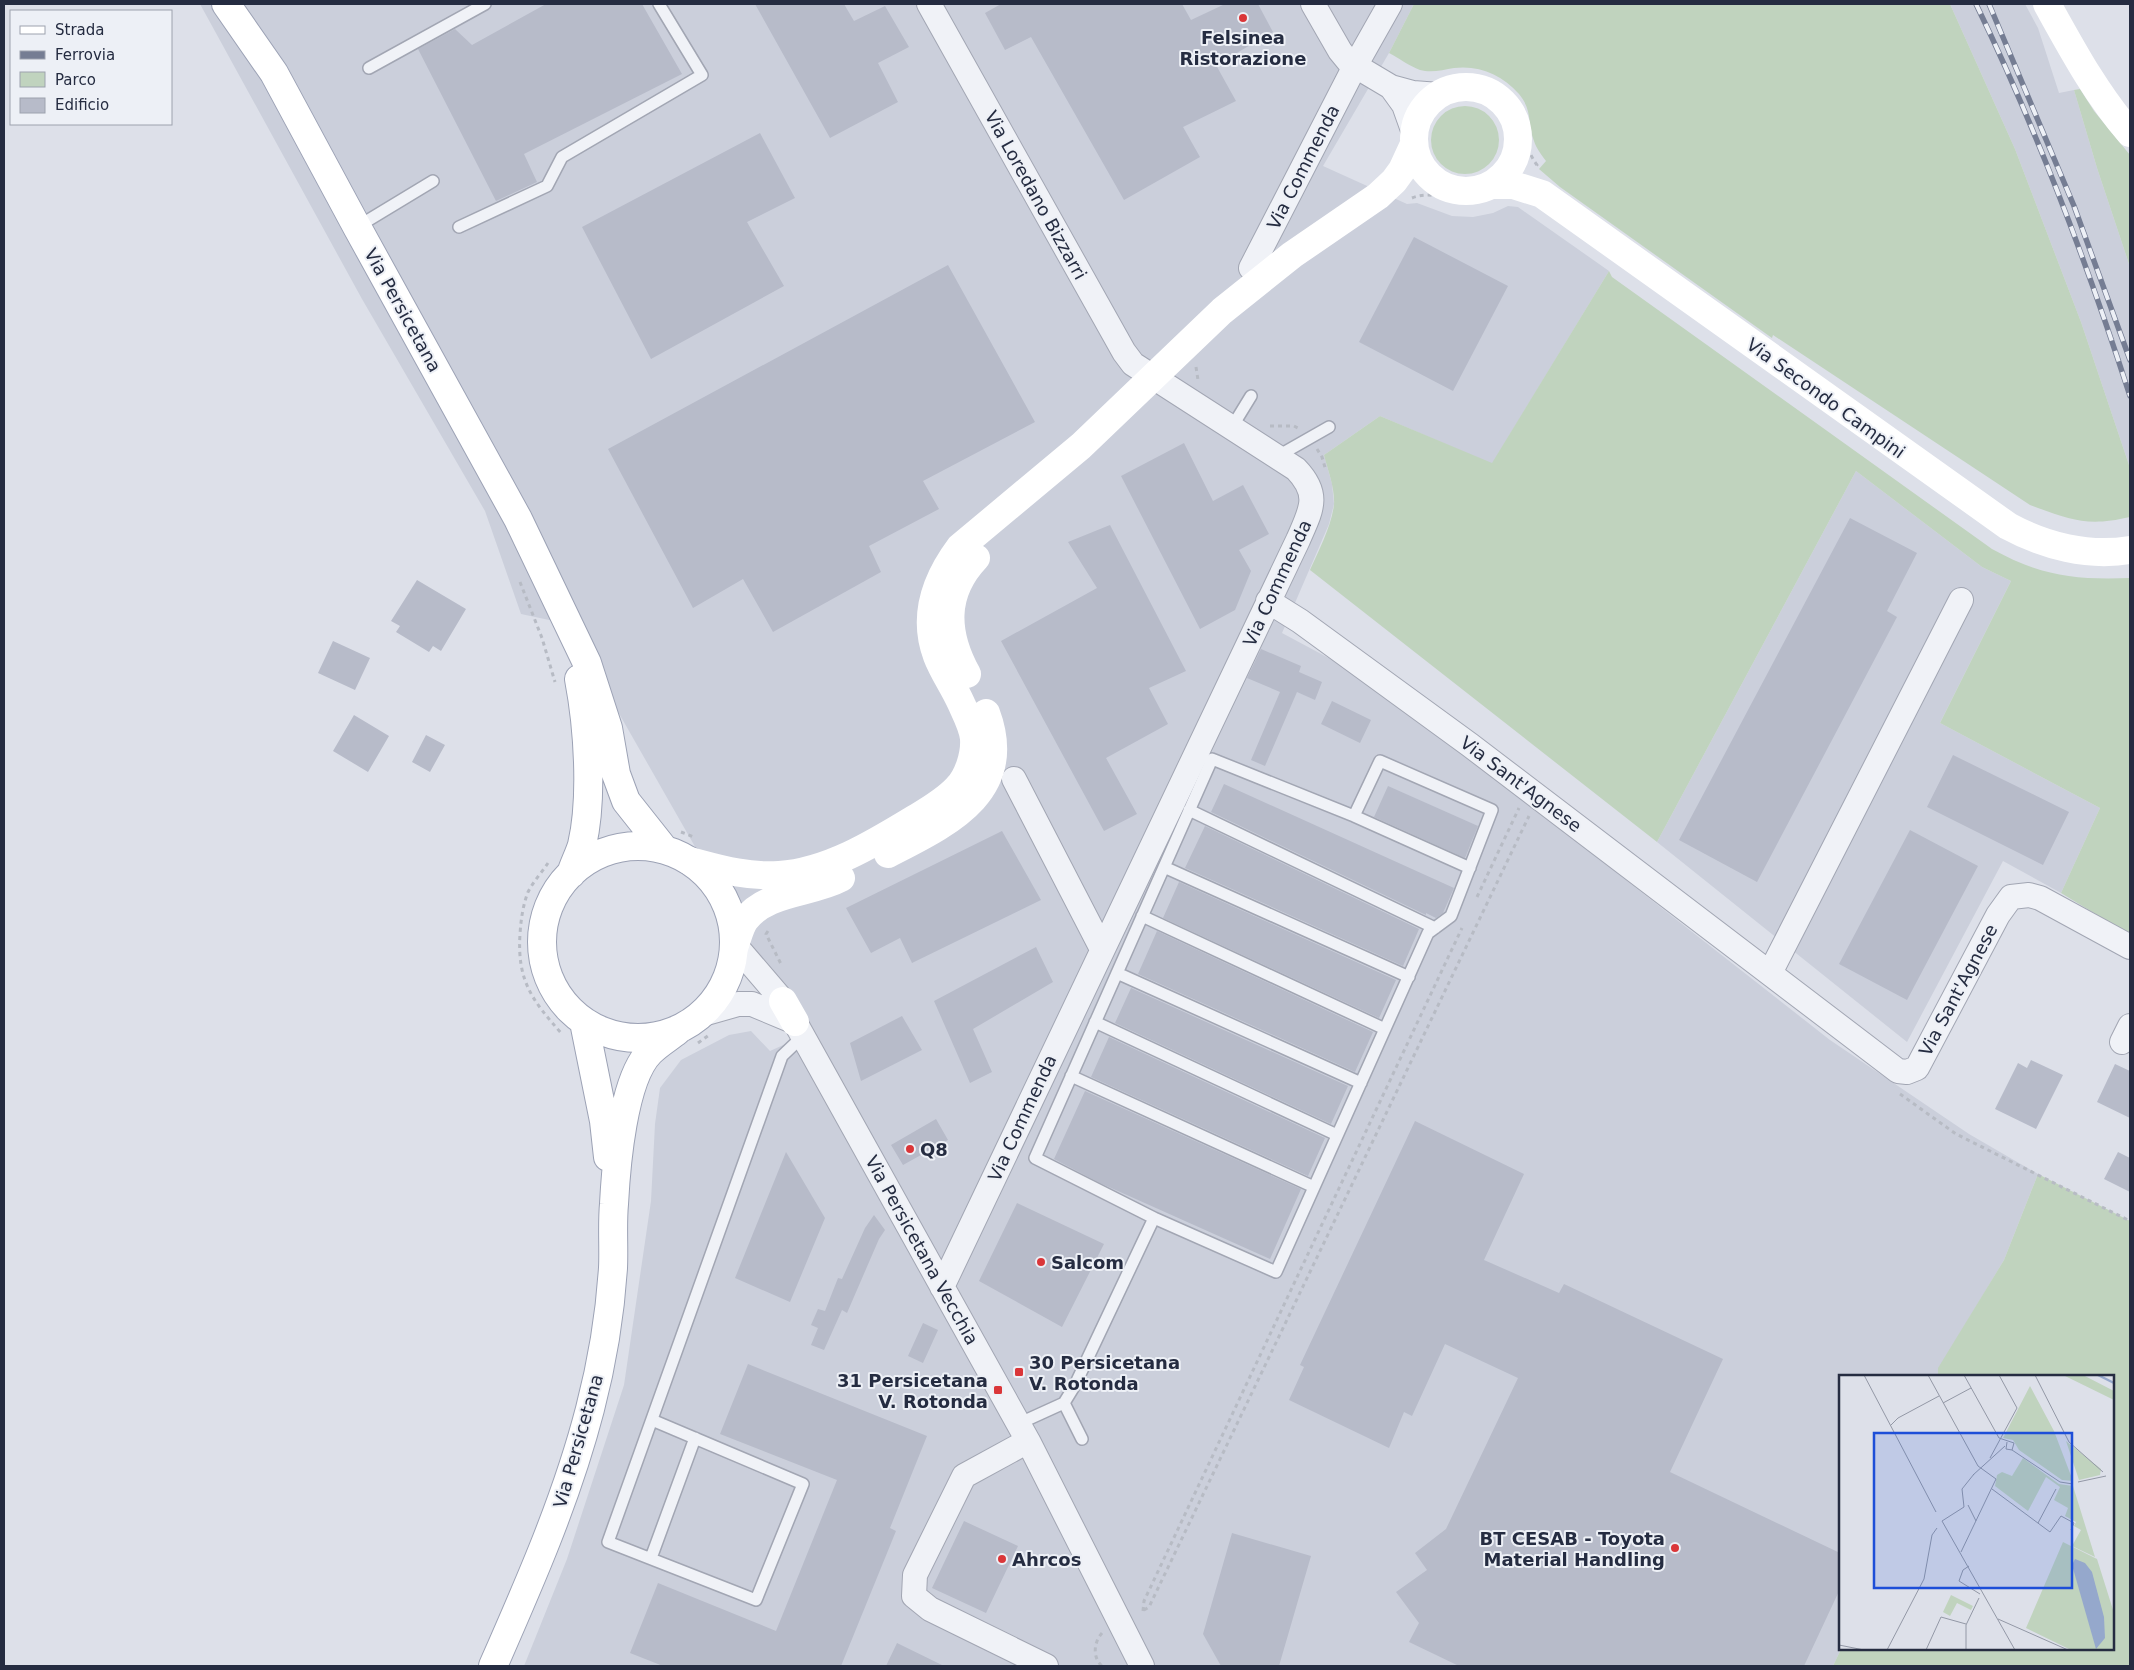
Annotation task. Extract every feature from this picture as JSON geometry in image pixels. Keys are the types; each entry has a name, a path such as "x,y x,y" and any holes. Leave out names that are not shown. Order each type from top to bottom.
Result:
{"street":[{"name":"Via Persicetana","path":"226,4 274,73 356,227 513,510 587,663 608,728 616,774 626,801 664,849"},
{"name":"Via Loredano Bizzarri","path":"929,4 1124,352 1133,364 1153,377"},
{"path":"1313,4 1340,51 1349,62 1391,87 1413,93 1466,88 1481,90 1495,97 1507,107 1514,121 1518,136 1511,164 1502,176 1485,192 1475,190 1459,191 1444,186 1432,179 1423,169 1417,157 1414,138 1404,105 1391,87"},
{"name":"Via Commenda","path":"1251,268 1355,66 1390,4"},
{"path":"2047,4 2081,65 2103,98 2130,132"},
{"path":"1414,138 1421,114 1429,103 1444,89"},
{"name":"Via Secondo Campini","path":"1518,136 1525,170 1542,194"},
{"name":"Via Commenda","path":"942,1287 1310,513 1312,496 1306,480 1296,469 1153,377 1222,312 1261,280 1292,255 1378,196 1394,182 1402,170 1414,138"},
{"name":"Via Commenda","path":"1378,196 1410,185 1428,184 1444,186"},
{"name":"Via Secondo Campini","path":"1485,192 1513,185 1542,194 2008,526 2025,536 2055,546 2080,550 2130,550"},
{"path":"735,945 744,922 755,909 782,896 837,880 926,834 960,813 975,800 986,781 991,764 993,743 991,728 954,648 950,628 952,602 957,586 968,567 1081,446 1153,377"},
{"path":"685,1038 629,1038 598,1030 575,1030 562,1001 553,988 542,951 546,913 560,885 562,864 586,861 605,852 624,847 644,846 664,849 690,860 736,874 779,875 805,871 847,856 890,833 938,803 958,787 970,765 974,739 958,695 938,658 932,642 931,610 937,585 947,564 960,547 1081,446"},
{"path":"1770,973 1961,600"},
{"name":"Via Sant'Agnese","path":"1268,601 1300,621 1399,693 1898,1071 1907,1072 1917,1068 1998,915 2011,897 2029,895 2040,898 2130,947"},
{"name":"Via Persicetana","path":"562,864 582,845 588,771 584,708 568,624"},
{"path":"1014,779 1102,949"},
{"path":"690,860 709,876 724,896 734,928 735,945"},
{"name":"Via Persicetana","path":"493,1666 534,1574 564,1494 590,1409 605,1339 613,1268 614,1204 623,1122 636,1074 649,1052 685,1038 708,1023 716,999 726,983 735,945"},
{"name":"Via Persicetana Vecchia","path":"735,945 794,1020 1023,1433 1142,1666"},
{"path":"708,1023 738,1004 752,1004 794,1020"},
{"name":"Via Persicetana","path":"575,1030 604,1122 614,1204"},
{"path":"1023,1433 964,1476 915,1576 913,1585 914,1596 930,1610 1046,1666"}],"lane":[{"path":"369,68 485,4"},
{"path":"458,227 548,186 562,157 702,75 659,4"},
{"path":"356,227 433,182"},
{"path":"1232,427 1250,396"},
{"path":"1278,456 1329,427"},
{"path":"1354,816 1380,760 1492,810 1470,868 1451,916 1428,933 1276,1272 1154,1218 1035,1158 1212,759 1354,816 1470,868"},
{"path":"1189,810 1435,928"},
{"path":"1164,867 1409,977"},
{"path":"1142,916 1385,1029"},
{"path":"1117,973 1361,1083"},
{"path":"652,1420 803,1484 756,1600 608,1542 794,1020"},
{"path":"1095,1022 1337,1135"},
{"path":"1071,1076 1314,1188"},
{"path":"1023,1433 1064,1403 1075,1385 1154,1218"},
{"path":"1064,1403 1082,1439"},
{"path":"651,1558 695,1438"}],"path":[{"path":"1444,89 1466,80 1484,83 1498,90 1511,101 1520,116 1526,146 1537,165"},
{"path":"1414,197 1437,196 1463,201 1485,192"},
{"path":"517,574 542,638 555,685"},
{"path":"1475,901 1521,803"},
{"path":"1466,919 1144,1601 1143,1611 1149,1607 1532,812"},
{"path":"562,864 529,890 522,914 519,956 526,984 543,1013 575,1030"},
{"path":"685,1038 708,1023"},
{"path":"2046,1180 2130,1221"},
{"path":"1102,1666 1096,1653 1096,1644 1104,1631"}],"shaded area":[{"path":"200,4 1414,4 1389,53 1323,166 1407,204 1417,203 1452,216 1473,217 1493,213 1508,206 1518,207 1609,271 1492,464 1380,416 1324,455 1332,484 1334,504 1329,524 1282,633 1351,670 1534,808 1830,1040 1969,1134 2038,1174 2004,1260 1939,1368 1938,1375 1839,1375 1839,1650 1841,1650 1833,1666 524,1666 567,1559 624,1385 651,1201 655,1124 660,1088 681,1060 729,1035 751,1031 770,1051 803,1036 568,624 521,614 485,511 362,299"},
{"path":"1950,4 2025,4 2038,28 2059,93 2074,90 2097,168 2130,267 2130,468 2081,322 2015,149"},
{"path":"1856,471 1982,567 2011,581 1940,723 2100,808 2061,893 2003,861 1907,1042 1657,842"}],"green space":[{"path":"1414,4 1950,4 2015,149 2081,322 2130,468 2130,517 2090,522 2057,515 2030,505 1773,335 1772,338 1560,187 1539,169 1546,161 1535,144 1526,106 1519,94 1505,81 1490,73 1473,68 1464,67 1424,71 1389,53"},
{"path":"2080,89 2094,111 2130,155 2130,267 2097,168 2074,90"},
{"path":"1458,106 1472,106 1484,111 1494,121 1499,133 1499,147 1494,159 1484,169 1472,174 1458,174 1446,169 1436,159 1431,147 1431,133 1436,121 1446,111"},
{"path":"1609,271 1612,277 1992,549 2043,571 2075,577 2130,578 2130,935 2061,893 2100,808 1940,723 2011,581 1982,567 1856,471 1657,842 1310,570 1327,530 1334,505 1332,486 1324,455 1380,416 1492,463"},
{"path":"2038,1174 2130,1221 2130,1666 1833,1666 1841,1650 2114,1650 2114,1375 1938,1375 1938,1368 2004,1260"}],"building":[{"path":"546,4 642,4 682,74 524,154 537,182 496,201 418,49 455,29 472,45"},
{"path":"755,4 844,4 854,21 885,6 909,47 878,63 898,102 830,138"},
{"path":"1001,4 1182,4 1191,20 1225,4 1258,4 1273,32 1216,65 1236,101 1183,127 1200,157 1124,200 1031,37 1005,50 985,13"},
{"path":"760,133 795,198 747,222 784,286 651,359 582,227"},
{"path":"1414,237 1508,286 1453,391 1359,342"},
{"path":"948,265 1035,422 923,481 939,509 869,546 881,572 773,632 743,579 693,608 608,449"},
{"path":"1184,443 1213,501 1243,485 1269,534 1239,550 1251,571 1235,610 1200,629 1121,476"},
{"path":"1850,518 1917,553 1887,611 1897,617 1757,882 1679,840"},
{"path":"1110,525 1186,671 1149,688 1168,724 1106,758 1137,814 1104,831 1001,641 1097,588 1068,542"},
{"path":"417,580 466,609 441,651 433,646 429,652 396,632 400,626 391,621"},
{"path":"333,641 370,658 355,690 318,673"},
{"path":"1261,649 1301,666 1299,672 1322,682 1315,700 1297,692 1265,766 1251,760 1280,692 1247,678"},
{"path":"1332,701 1371,720 1360,743 1321,724"},
{"path":"354,715 389,736 368,772 333,751"},
{"path":"426,735 445,745 430,772 412,762"},
{"path":"1953,755 2069,812 2043,865 1927,807"},
{"path":"1224,784 1454,888 1443,913 1436,918 1426,913 1426,915 1211,812"},
{"path":"1388,786 1478,826 1465,858 1374,817"},
{"path":"1205,826 1419,929 1403,966 1185,868"},
{"path":"1910,830 1978,866 1907,1000 1839,964"},
{"path":"1002,831 1041,900 912,963 900,938 871,953 846,908"},
{"path":"1179,882 1396,980 1379,1018 1163,918"},
{"path":"1157,931 1373,1032 1355,1072 1138,974"},
{"path":"1036,947 1053,982 973,1029 992,1072 970,1083 934,1001"},
{"path":"1131,988 1348,1086 1331,1124 1115,1023"},
{"path":"902,1016 922,1050 861,1081 850,1043"},
{"path":"1109,1037 1325,1138 1308,1176 1091,1077"},
{"path":"2031,1060 2063,1075 2036,1129 1995,1109 2018,1063 2027,1068"},
{"path":"2115,1064 2130,1071 2130,1118 2097,1102"},
{"path":"1085,1091 1301,1189 1270,1259 1100,1183 1054,1159"},
{"path":"936,1119 948,1140 903,1165 891,1145"},
{"path":"1415,1121 1524,1174 1484,1260 1559,1293 1564,1284 1723,1359 1670,1472 1839,1553 1839,1591 1804,1666 1459,1666 1409,1642 1419,1623 1396,1592 1427,1570 1415,1553 1446,1529 1518,1378 1445,1344 1412,1416 1404,1412 1389,1448 1289,1400 1304,1367 1300,1365"},
{"path":"786,1152 825,1218 790,1302 735,1278"},
{"path":"2118,1152 2130,1158 2130,1192 2104,1179"},
{"name":"Salcom","path":"1017,1203 1104,1244 1062,1327 979,1281"},
{"path":"874,1215 885,1230 879,1239 847,1313 842,1310 824,1350 811,1345 818,1328 811,1325 818,1309 825,1311 838,1278 842,1279 865,1228"},
{"path":"923,1323 938,1330 923,1363 908,1356"},
{"path":"748,1364 927,1436 890,1528 896,1531 841,1666 663,1666 630,1653 658,1583 776,1631 837,1480 720,1434"},
{"path":"964,1521 1018,1546 986,1613 932,1588"},
{"path":"1232,1533 1311,1556 1279,1666 1221,1666 1203,1634"},
{"path":"897,1643 944,1666 886,1666"}],"railway":[{"path":"1976,4 2020,100 2060,197 2130,396"},
{"path":"1989,4 2074,206 2130,360"}],"place":[{"name":"Felsinea Ristorazione","path":"1243,18"},
{"name":"Q8","path":"910,1149"},
{"name":"Salcom","path":"1041,1262"},
{"name":"30 Persicetana V. Rotonda","path":"1019,1372"},
{"name":"31 Persicetana V. Rotonda","path":"998,1390"},
{"name":"BT CESAB - Toyota Material Handling","path":"1675,1548"},
{"name":"Ahrcos","path":"1002,1559"}]}
